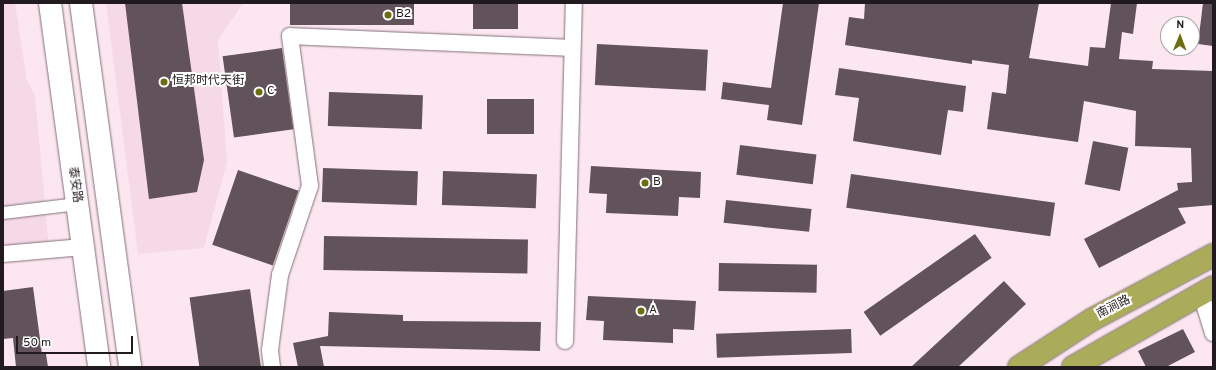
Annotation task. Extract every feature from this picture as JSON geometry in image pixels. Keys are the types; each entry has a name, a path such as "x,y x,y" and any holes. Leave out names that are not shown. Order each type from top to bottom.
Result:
{"highway":[{"name":"南涧路","path":"1019,367 1093,319 1189,270 1213,255"},
{"path":"1073,367 1207,291 1189,270"}],"main road":[{"name":"泰安路","path":"50,3 99,367"},
{"path":"81,3 130,367"}],"street":[{"path":"565,341 574,3"},
{"path":"272,367 270,350 280,275 310,186 290,36 572,48"},
{"path":"3,213 77,204"},
{"path":"3,254 83,247"},
{"path":"1207,291 1213,333"}],"shaded area":[{"path":"3,3 15,3 27,81 35,95 49,248 3,251"},
{"path":"106,3 243,3 218,40 227,162 204,248 138,254"}],"building":[{"name":"恒邦时代天街","path":"125,3 182,3 204,160 197,192 149,199"},
{"name":"B2","path":"290,3 414,3 414,25 290,25"},
{"path":"473,3 518,3 518,29 473,29"},
{"path":"783,3 819,3 802,125 767,120 769,105 721,99 723,82 771,88"},
{"path":"865,3 1039,3 1029,58 1088,66 1090,47 1105,48 1111,3 1137,3 1133,34 1122,32 1119,59 1153,61 1152,69 1213,71 1213,205 1178,208 1186,223 1099,268 1084,239 1178,190 1177,183 1192,182 1191,148 1135,146 1136,111 1084,101 1078,142 987,129 992,92 1006,94 1009,65 972,60 972,64 845,45 849,17 864,19"},
{"path":"1203,3 1213,3 1213,46 1200,44 1200,28"},
{"path":"597,44 708,50 706,91 595,85"},
{"name":"C","path":"282,48 293,129 234,138 223,56"},
{"path":"839,68 966,86 963,112 948,110 941,155 853,141 859,98 835,95"},
{"path":"329,92 423,95 422,129 328,126"},
{"path":"487,99 534,99 534,134 487,134"},
{"path":"1093,141 1128,148 1120,191 1085,184"},
{"path":"740,145 816,154 813,184 736,175"},
{"name":"B","path":"591,166 701,172 700,198 679,197 678,216 606,213 607,194 589,193"},
{"path":"323,168 418,171 417,205 322,202"},
{"path":"238,170 299,191 273,266 212,245"},
{"path":"443,171 537,174 536,208 442,205"},
{"path":"851,174 1055,203 1050,236 846,208"},
{"path":"726,200 812,209 809,232 724,223"},
{"path":"975,234 992,258 880,336 864,312"},
{"path":"324,236 528,240 527,274 323,270"},
{"path":"719,263 817,265 816,293 719,291"},
{"path":"1004,281 1026,304 958,367 911,367"},
{"path":"33,287 42,354 46,354 48,367 16,367 13,338 3,339 3,291"},
{"path":"250,289 261,367 199,367 190,297"},
{"name":"A","path":"588,296 696,301 694,330 673,329 673,343 603,340 604,321 586,320"},
{"path":"329,312 403,315 403,321 541,322 540,351 320,346 324,367 298,367 293,343 328,336"},
{"path":"851,329 852,353 717,358 716,334"},
{"path":"1183,329 1195,352 1166,367 1146,367 1138,351"}],"place":[{"name":"B2","path":"388,15"},
{"name":"恒邦时代天街","path":"164,82"},
{"name":"C","path":"259,92"},
{"name":"B","path":"645,183"},
{"name":"A","path":"641,311"}]}
